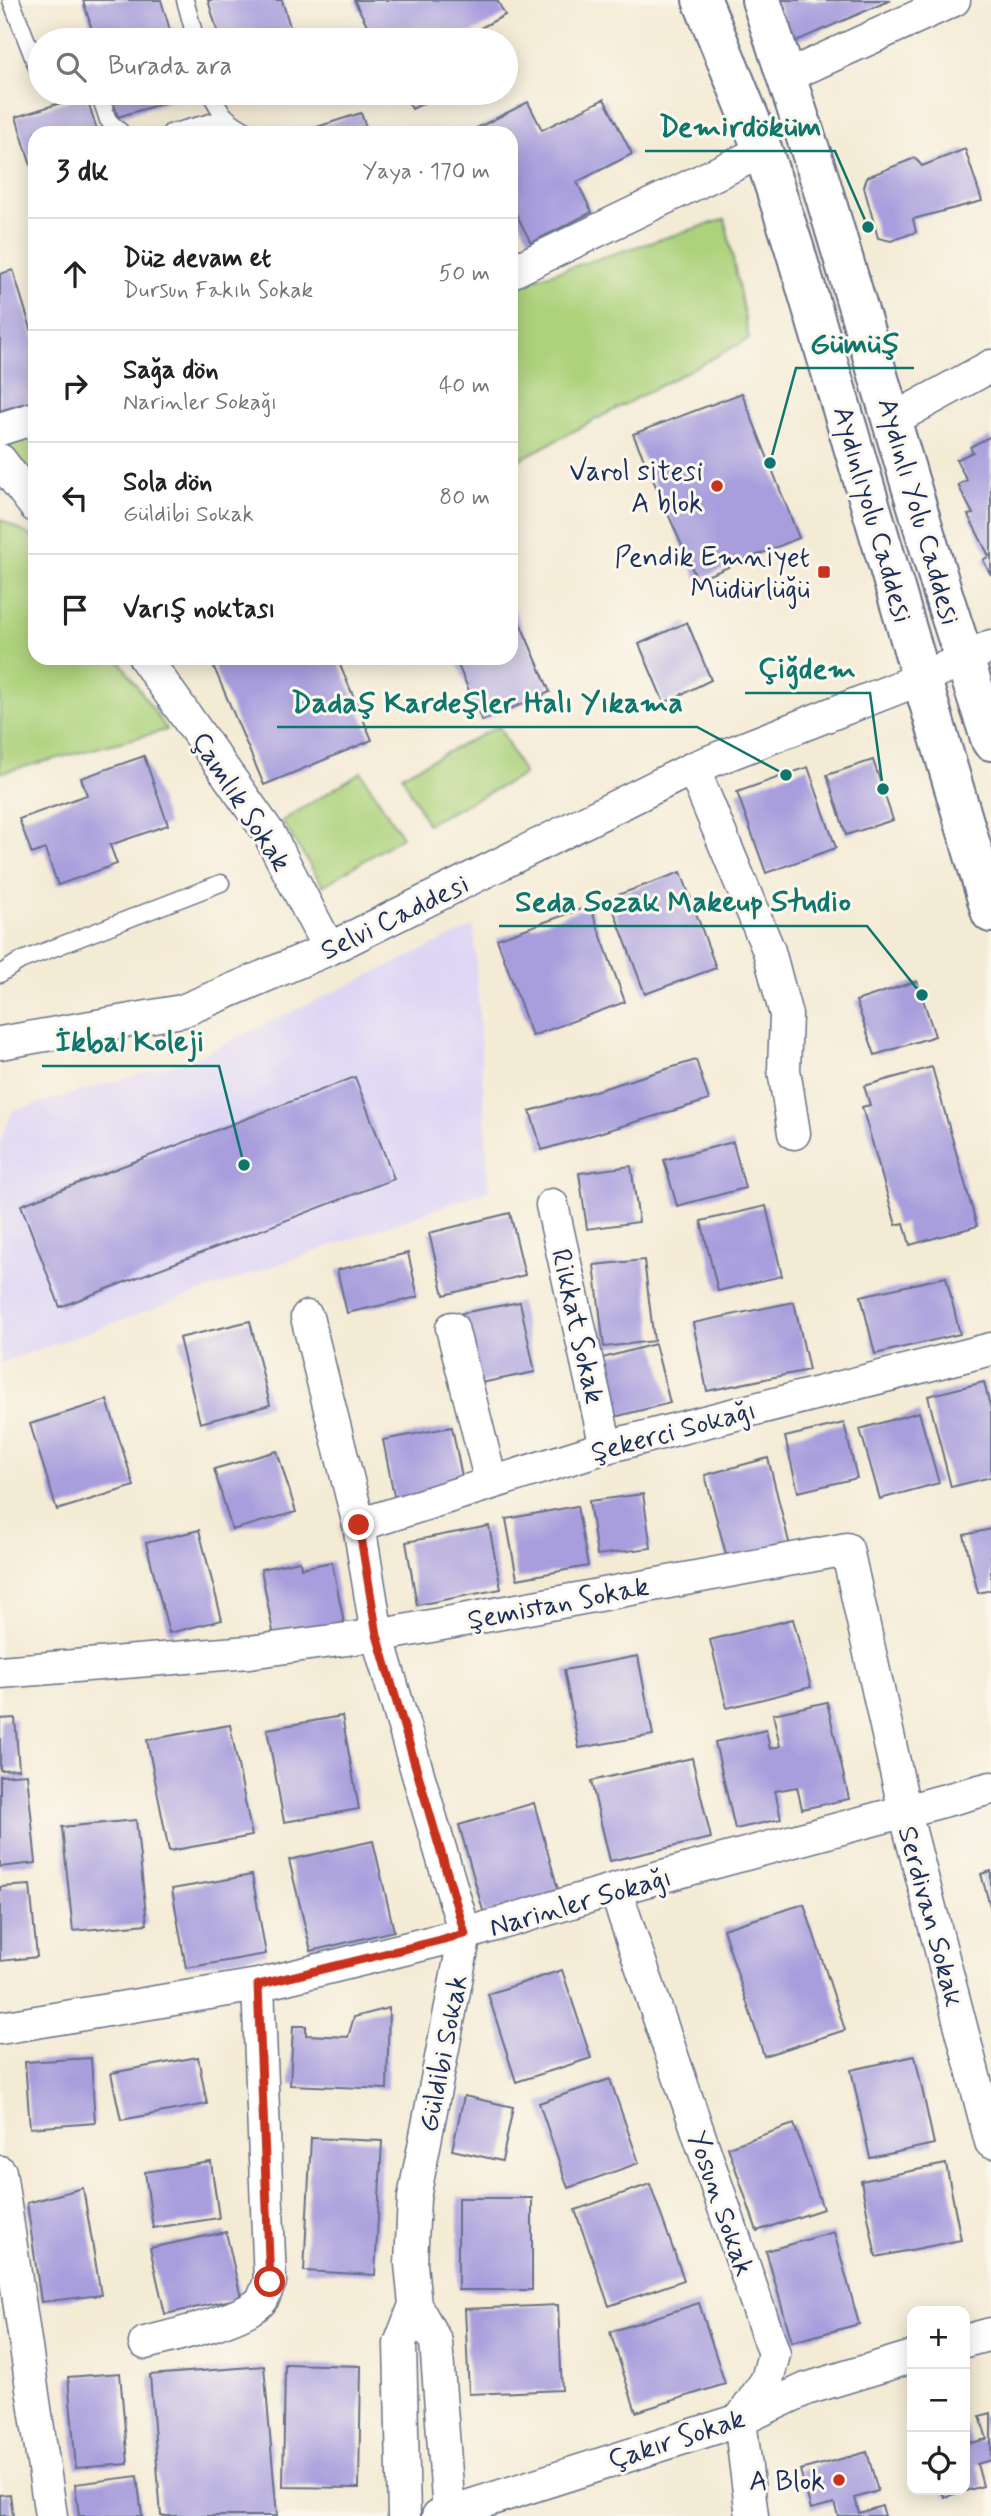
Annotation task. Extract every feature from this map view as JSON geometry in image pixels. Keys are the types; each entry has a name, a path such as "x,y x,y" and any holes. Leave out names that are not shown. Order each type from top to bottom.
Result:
{"main road":[{"name":"Aydınlıyolu Caddesi","path":"702,0 763,151 923,678 991,913"},
{"name":"Aydınlı Yolu Caddesi","path":"761,0 894,419 978,653 991,741"}],"street":[{"path":"787,76 954,0"},
{"path":"518,269 763,151"},
{"path":"894,419 991,366"},
{"path":"0,429 28,420"},
{"path":"0,460 28,497"},
{"name":"Selvi Caddesi","path":"0,1043 181,1011 329,948 693,768 923,678 978,653"},
{"name":"Çamlık Sokak","path":"150,665 268,832 329,948"},
{"path":"693,768 769,951 786,1015 784,1070 794,1133"},
{"name":"Rikkat Sokak","path":"552,1205 606,1447"},
{"name":"Güldibi Sokak","path":"307,1317 359,1525 377,1635 465,1934 414,2197 411,2264 415,2305"},
{"path":"452,1328 491,1482"},
{"name":"Şekerci Sokağı","path":"359,1525 606,1447 991,1349"},
{"name":"Şemistan Sokak","path":"0,1672 249,1652 377,1635 847,1549 905,1812"},
{"name":"Narinler Sokağı","path":"0,2028 258,1985 465,1934 615,1889 991,1788"},
{"name":"Serdivan Sokak","path":"905,1812 991,2142"},
{"name":"Yosun Sokak","path":"615,1889 774,2354 767,2380 740,2420"},
{"path":"145,2343 203,2327 243,2311 261,2301 270,2282 258,1985"},
{"path":"0,2172 51,2516"},
{"path":"415,2305 436,2342 444,2514"},
{"path":"404,2516 400,2344 415,2305"},
{"path":"970,2340 991,2334"},
{"name":"Çakır Sokak","path":"444,2514 740,2420 806,2389 907,2359"},
{"path":"740,2420 752,2516"}],"lane":[{"path":"11,0 28,44"},
{"path":"185,0 193,28"},
{"path":"103,105 108,120 114,126"},
{"path":"218,105 226,118 239,126"},
{"path":"196,126 226,118"},
{"path":"0,974 20,961 221,883"}],"shaded area":[{"path":"474,926 489,1190 0,1363 0,1141 13,1111 191,1059"}],"green space":[{"path":"725,219 749,339 518,460 518,284"},
{"path":"28,438 28,471 8,444"},
{"path":"0,519 28,534 28,665 123,665 167,730 0,773"},
{"path":"499,726 524,775 427,824 402,775"},
{"path":"361,772 402,837 323,886 282,821"}],"building":[{"path":"83,0 161,0 169,28 91,28"},
{"path":"208,0 282,0 290,28 216,28"},
{"path":"354,0 497,0 505,15 481,28 369,28"},
{"path":"776,0 891,0 794,42"},
{"path":"604,99 632,154 577,182 592,212 531,243 518,218 518,126 481,126 528,102 542,130"},
{"path":"54,105 89,105 96,126 28,126 28,156 16,117"},
{"path":"114,105 157,105 118,117"},
{"path":"361,113 366,126 320,126"},
{"path":"965,149 982,201 913,219 916,232 891,241 878,238 864,187 867,177 915,158 922,166"},
{"path":"13,270 28,319 28,402 0,411 0,274"},
{"name":"Varol sitesi A blok","path":"742,393 799,538 697,580 633,434"},
{"path":"991,436 991,575 983,560 989,556 968,515 973,514 958,485 967,480 956,460 973,452 970,447"},
{"path":"518,618 550,692 482,721 458,665 518,665"},
{"path":"687,622 711,680 664,703 639,644"},
{"path":"213,665 340,665 372,740 264,785"},
{"path":"144,756 168,825 110,845 117,864 58,885 45,849 32,854 19,819 87,795 81,778"},
{"path":"873,760 893,820 846,835 827,775"},
{"path":"808,767 836,848 766,873 737,792"},
{"path":"681,872 716,968 645,994 609,898"},
{"path":"590,906 625,1002 532,1036 497,939"},
{"path":"917,981 935,1036 875,1055 856,1001"},
{"path":"696,1060 709,1100 542,1150 530,1111"},
{"path":"932,1067 977,1226 910,1245 904,1223 896,1225 862,1107 870,1105 864,1086"},
{"path":"355,1077 394,1179 60,1307 21,1205"},
{"path":"733,1142 745,1188 677,1206 664,1160"},
{"path":"631,1166 639,1222 587,1229 579,1173"},
{"path":"766,1206 782,1276 718,1291 701,1221"},
{"path":"510,1213 525,1275 444,1295 429,1233"},
{"path":"408,1253 418,1297 347,1313 337,1270"},
{"path":"644,1260 654,1341 604,1347 594,1265"},
{"path":"946,1277 960,1334 875,1354 861,1296"},
{"path":"520,1302 535,1372 476,1384 462,1313"},
{"path":"794,1302 809,1370 707,1391 693,1323"},
{"path":"250,1321 270,1405 200,1423 179,1338"},
{"path":"655,1344 670,1403 614,1417 599,1359"},
{"path":"984,1382 991,1410 991,1477 951,1487 928,1396"},
{"path":"107,1400 134,1486 57,1510 30,1424"},
{"path":"919,1412 939,1483 880,1499 860,1429"},
{"path":"844,1423 857,1478 798,1492 785,1437"},
{"path":"452,1427 464,1487 395,1501 383,1440"},
{"path":"277,1451 296,1512 232,1530 214,1469"},
{"path":"768,1458 790,1546 728,1562 705,1475"},
{"path":"643,1494 651,1548 597,1555 589,1501"},
{"path":"577,1506 588,1566 517,1579 506,1519"},
{"path":"489,1526 501,1589 417,1605 406,1542"},
{"path":"991,1529 991,1590 978,1593 964,1535"},
{"path":"199,1530 222,1620 169,1633 146,1543"},
{"path":"300,1561 301,1568 332,1562 345,1628 275,1642 261,1569"},
{"path":"793,1619 811,1687 727,1708 710,1640"},
{"path":"638,1656 653,1735 579,1748 564,1670"},
{"path":"827,1702 849,1799 802,1809 797,1787 775,1791 781,1819 735,1829 715,1742 766,1730 770,1749 780,1746 773,1714"},
{"path":"342,1716 359,1809 284,1822 267,1729"},
{"path":"15,1718 19,1769 0,1770 0,1719"},
{"path":"230,1725 252,1836 169,1851 147,1740"},
{"path":"692,1758 711,1838 610,1861 591,1781"},
{"path":"27,1774 36,1863 0,1867 0,1776"},
{"path":"534,1803 559,1893 484,1914 459,1825"},
{"path":"136,1820 147,1924 73,1931 62,1827"},
{"path":"373,1841 394,1931 311,1951 289,1860"},
{"path":"991,1871 991,1906 990,1906 981,1874"},
{"path":"252,1875 266,1954 186,1968 172,1889"},
{"path":"30,1885 37,1957 0,1961 0,1887"},
{"path":"804,1904 845,2030 764,2056 723,1929"},
{"path":"562,1970 591,2058 516,2082 488,1994"},
{"path":"389,2008 387,2089 290,2085 293,2026 306,2026 306,2035 348,2037 354,2017"},
{"path":"915,2056 934,2144 870,2158 851,2070"},
{"path":"198,2057 207,2104 121,2120 111,2073"},
{"path":"91,2058 95,2123 30,2128 25,2062"},
{"path":"610,2079 639,2163 568,2188 539,2103"},
{"path":"464,2096 513,2107 502,2161 452,2150"},
{"path":"794,2124 823,2209 757,2231 728,2147"},
{"path":"311,2138 382,2141 375,2275 304,2271"},
{"path":"211,2162 219,2218 153,2228 145,2172"},
{"path":"946,2164 961,2240 876,2257 861,2181"},
{"path":"650,2184 684,2280 609,2306 575,2210"},
{"path":"83,2188 101,2295 41,2302 27,2203"},
{"path":"458,2198 532,2198 532,2290 458,2290"},
{"path":"226,2232 241,2298 165,2314 150,2248"},
{"path":"834,2232 859,2324 792,2342 766,2251"},
{"path":"699,2303 725,2384 636,2412 610,2332"},
{"path":"558,2305 562,2390 469,2394 465,2309"},
{"path":"285,2364 361,2366 359,2488 283,2487"},
{"path":"264,2366 277,2516 161,2516 150,2375"},
{"path":"120,2373 128,2464 76,2468 68,2377"},
{"path":"991,2413 991,2460 977,2464 983,2486 970,2490 970,2440 971,2443 987,2439 980,2416"},
{"name":"A Blok","path":"867,2452 878,2491 855,2498 859,2513 882,2506 885,2516 838,2516 834,2503 811,2509 800,2470"},
{"path":"137,2476 142,2516 79,2516 75,2484"},
{"path":"10,2494 13,2516 0,2516 0,2495"}],"place":[{"name":"Demirdöküm","path":"868,227"},
{"name":"Gümüş","path":"770,463"},
{"name":"Varol sitesi A blok","path":"717,486"},
{"name":"Pendik Emniyet Müdürlüğü","path":"824,572"},
{"name":"Dadaş Kardeşler Halı Yıkama","path":"786,775"},
{"name":"Çiğdem","path":"883,789"},
{"name":"Seda Sozak Makeup Studio","path":"922,995"},
{"name":"İkbal Koleji","path":"244,1165"},
{"name":"A Blok","path":"839,2480"}],"route":[{"path":"270,2282 258,1985 465,1934 377,1635 359,1525"}]}
